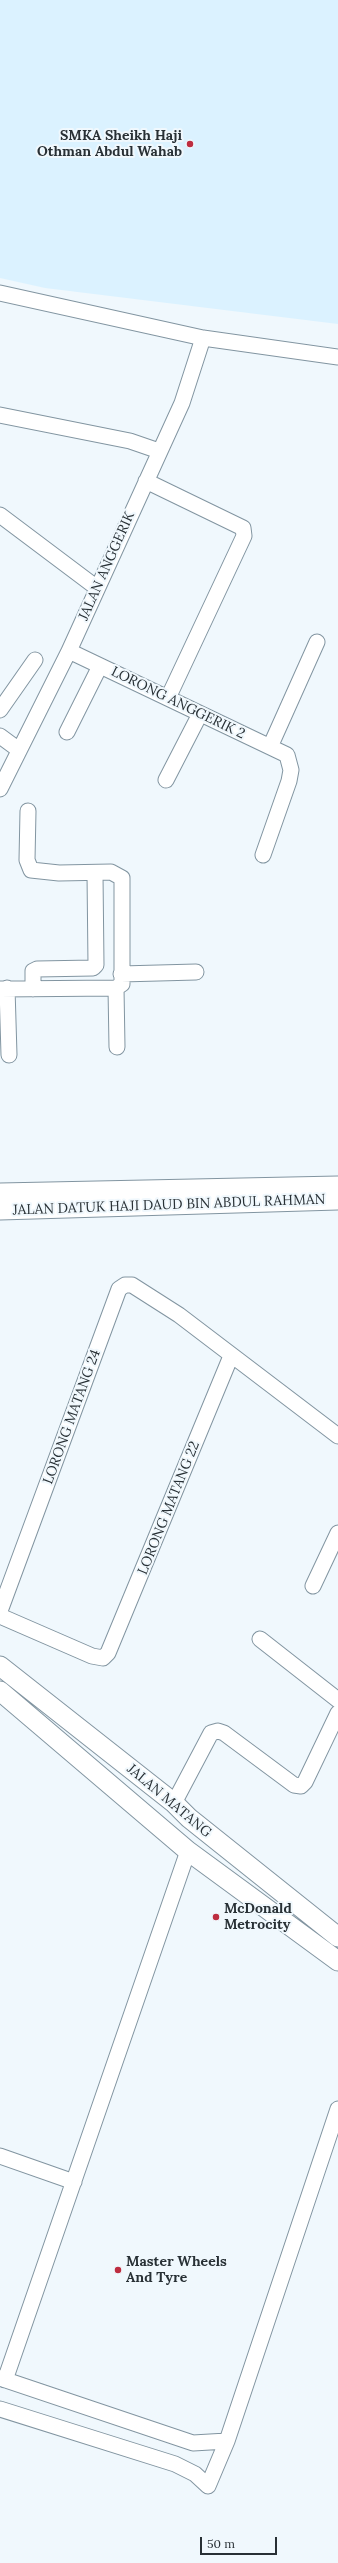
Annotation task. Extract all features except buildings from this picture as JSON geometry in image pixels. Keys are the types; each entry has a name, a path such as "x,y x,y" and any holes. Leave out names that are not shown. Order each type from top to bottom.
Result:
{"main road":[{"name":"JALAN DATUK HAJI DAUD BIN ABDUL RAHMAN","path":"0,1193 338,1186"},
{"name":"JALAN DATUK HAJI DAUD BIN ABDUL RAHMAN","path":"0,1210 338,1200"},
{"name":"JALAN MATANG","path":"0,1666 174,1803 189,1818 338,1937"},
{"name":"JALAN MATANG","path":"0,1692 9,1708 188,1851 338,1961"}],"street":[{"path":"0,293 203,338 338,357"},
{"name":"JALAN ANGGERIK","path":"0,790 69,651 182,403 203,338"},
{"path":"0,415 130,441 159,451"},
{"path":"146,481 243,528 244,536 168,698"},
{"path":"0,515 97,588"},
{"path":"270,747 317,642"},
{"name":"LORONG ANGGERIK 2","path":"69,651 287,755 291,770 289,781 262,854"},
{"path":"0,710 35,660"},
{"path":"67,732 100,666"},
{"path":"166,780 200,714"},
{"path":"0,736 19,750"},
{"path":"28,811 27,860 31,870 95,874 111,872 122,878 117,1047"},
{"path":"33,989 33,971 37,969 93,968 96,965 95,874"},
{"path":"9,1055 3,988 33,989 196,972"},
{"name":"LORONG MATANG 24","path":"0,1611 119,1289 125,1285 132,1285 179,1315 231,1356"},
{"path":"231,1356 338,1436"},
{"name":"LORONG MATANG 22","path":"0,1616 92,1656 103,1658 108,1653 143,1572 231,1356"},
{"path":"313,1586 338,1533"},
{"path":"260,1639 338,1700"},
{"path":"174,1803 211,1734 218,1731 224,1733 294,1785 301,1786 305,1782 338,1713"},
{"path":"188,1851 74,2182 2,2379 193,2443 227,2440"},
{"path":"0,2409 175,2464 195,2474 208,2486 227,2440 338,2109"},
{"path":"0,2156 74,2182"}],"shaded area":[{"name":"SMKA Sheikh Haji Othman Abdul Wahab","path":"0,0 338,0 338,324 45,288 0,278"}],"place":[{"name":"SMKA Sheikh Haji Othman Abdul Wahab","path":"190,144"},
{"name":"McDonald Metrocity","path":"216,1917"},
{"name":"Master Wheels And Tyre","path":"118,2270"}]}
